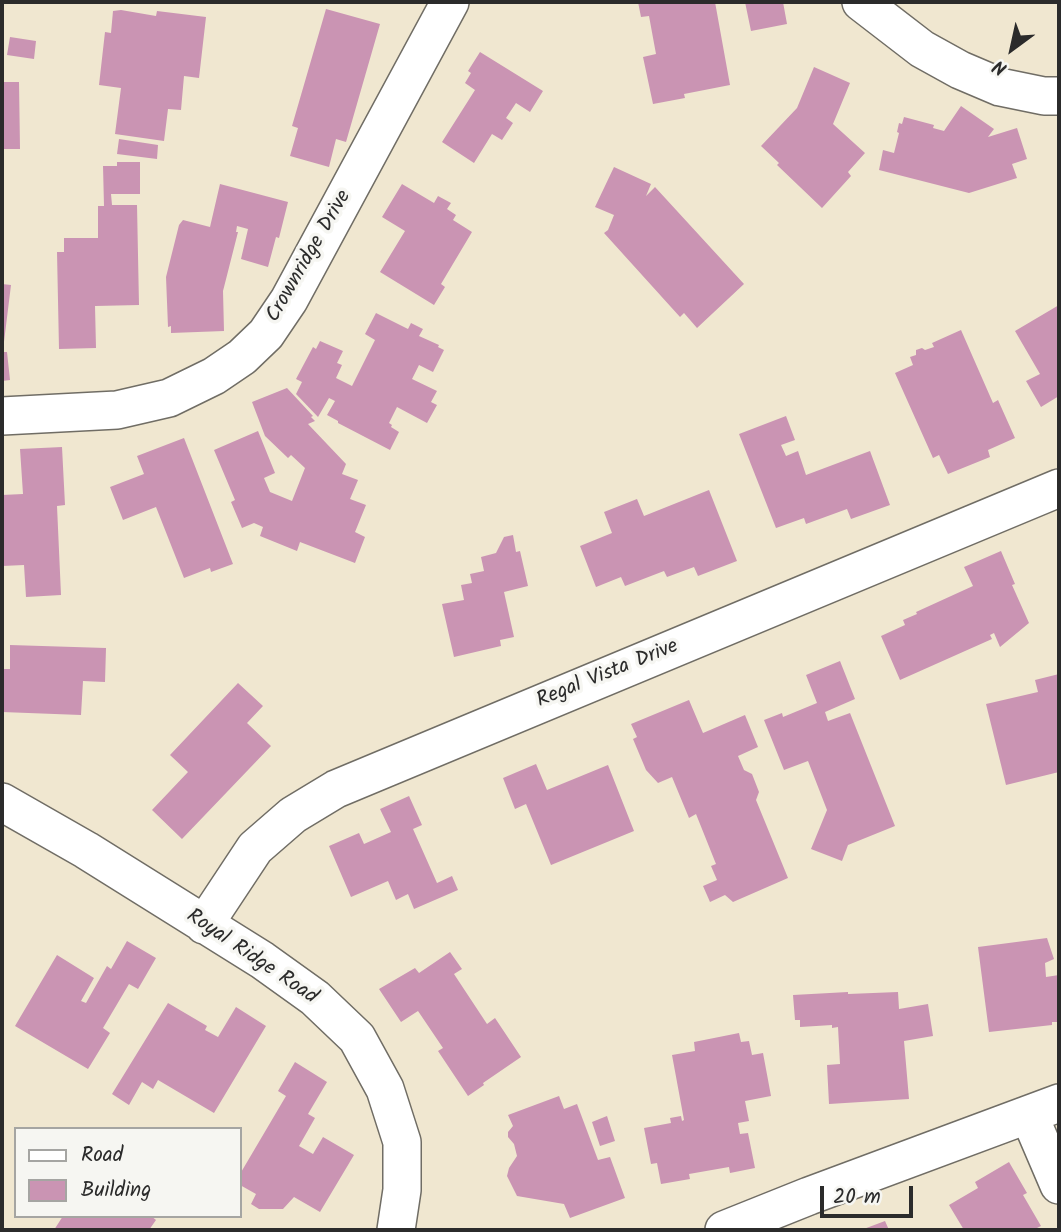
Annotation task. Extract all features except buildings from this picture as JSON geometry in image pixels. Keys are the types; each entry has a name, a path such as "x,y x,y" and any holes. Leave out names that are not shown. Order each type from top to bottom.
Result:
{"street":[{"name":"Crownridge Drive","path":"2,416 117,410 169,398 214,376 242,358 266,334 289,300 450,2"},
{"path":"861,2 922,49 960,70 1000,87 1044,96 1059,96"},
{"name":"Regal Vista Drive","path":"204,925 255,848 293,815 336,789 1059,488"},
{"name":"Royal Ridge Road","path":"2,802 86,850 262,960 304,991 357,1038 386,1089 402,1142 402,1190 396,1230"},
{"path":"724,1230 1044,1109 1059,1185"}]}
